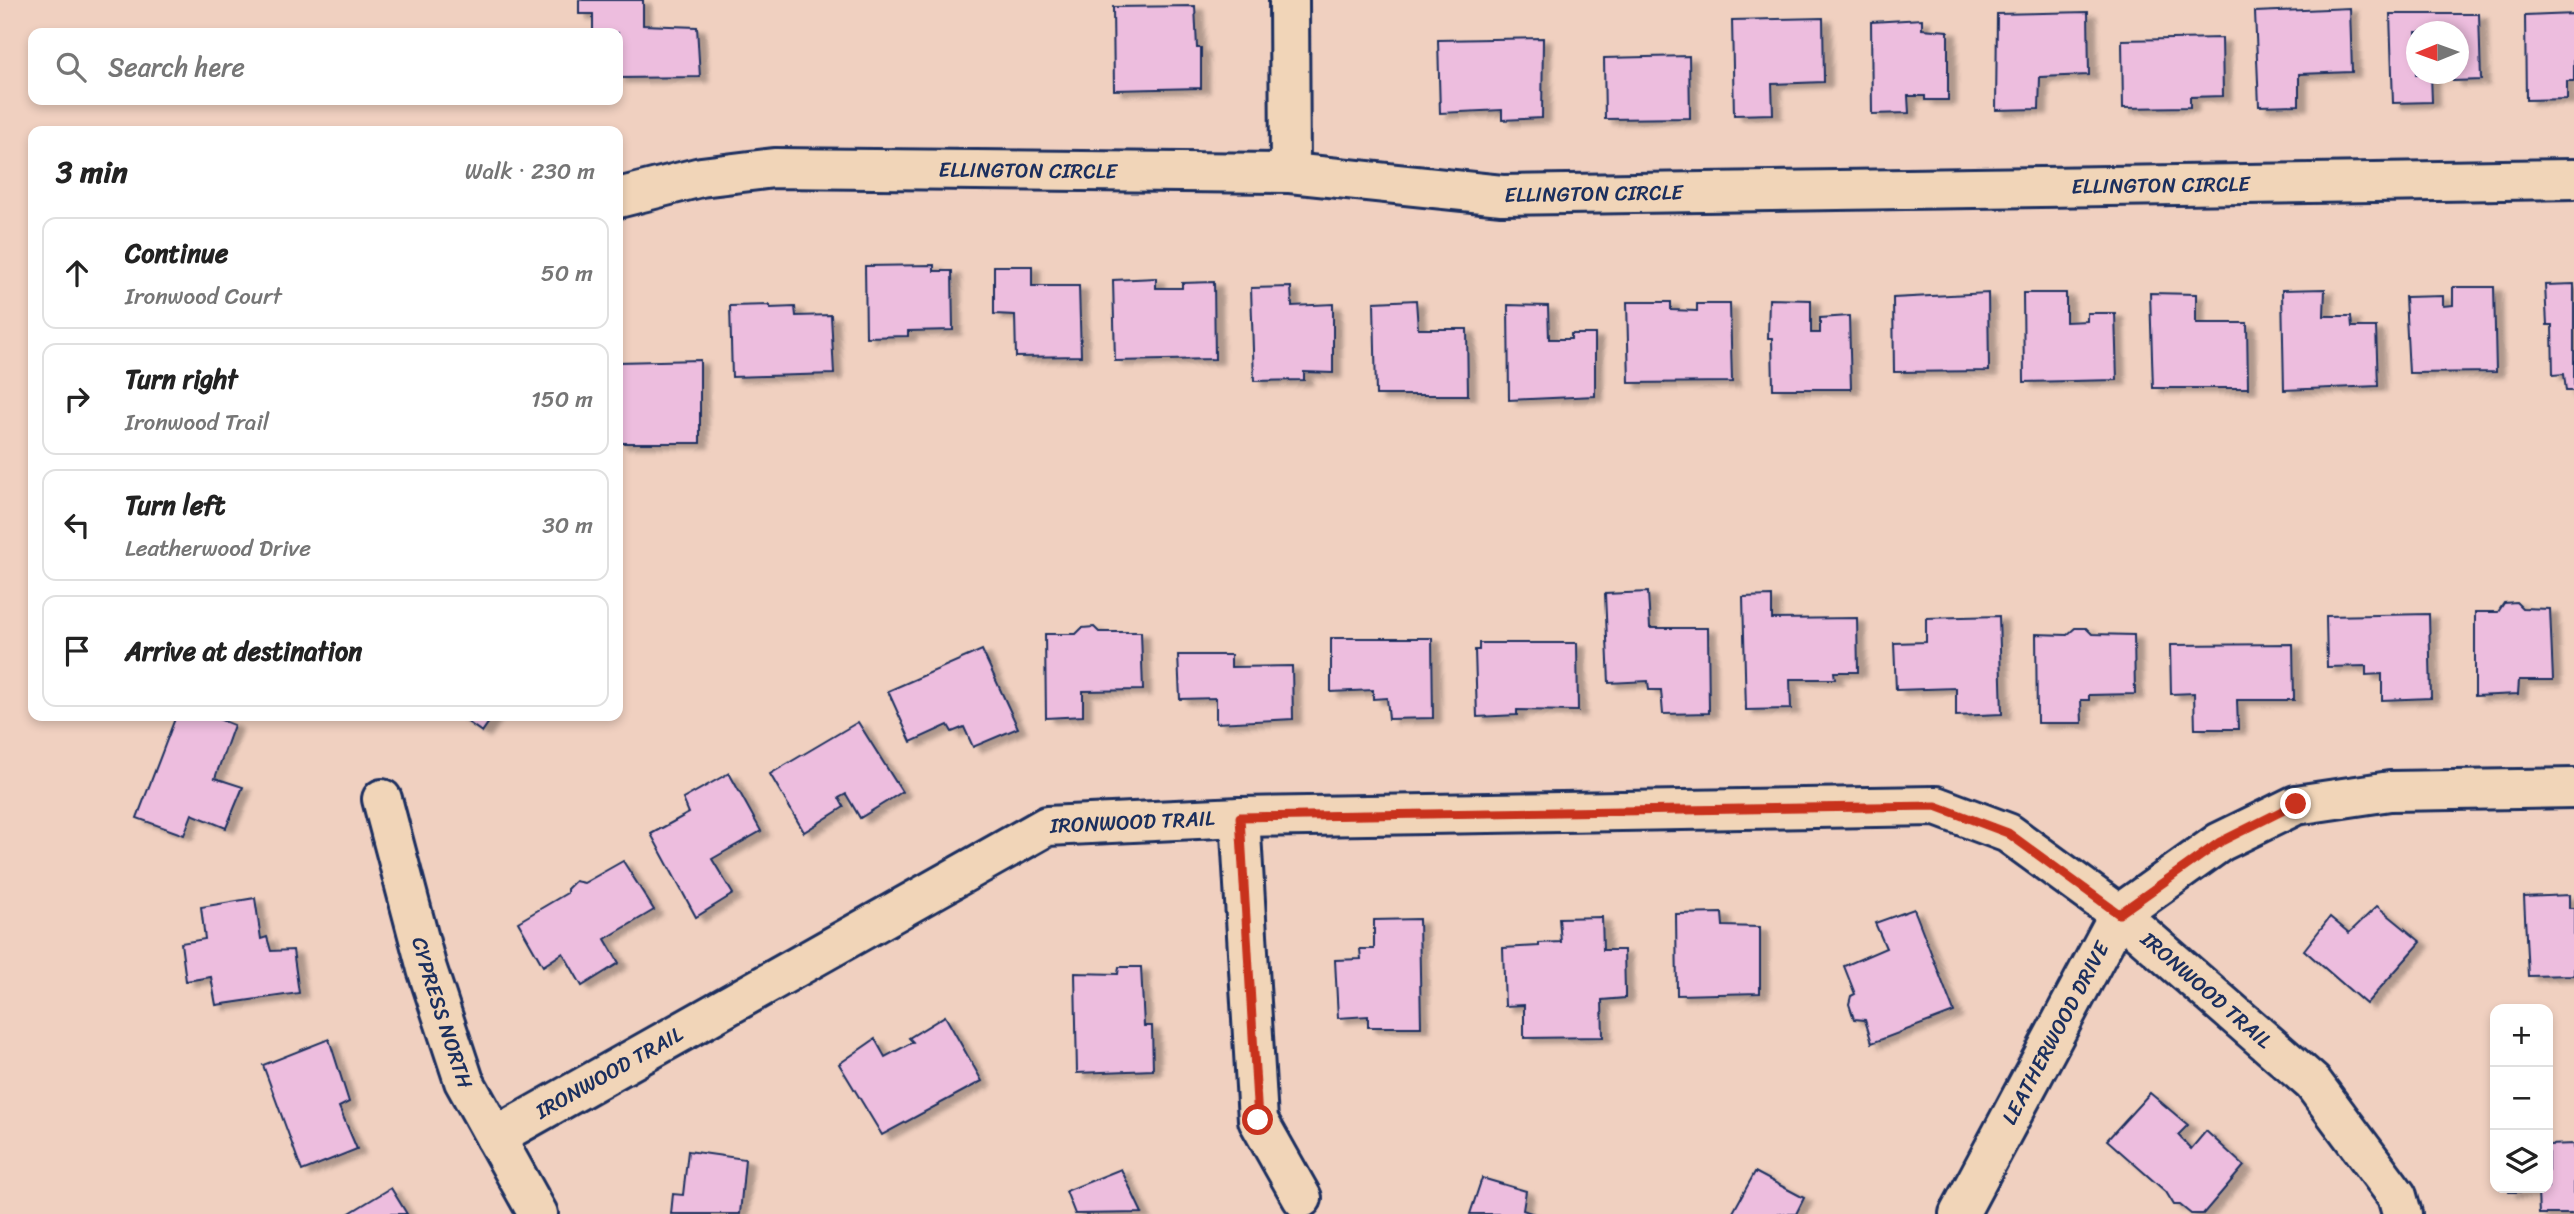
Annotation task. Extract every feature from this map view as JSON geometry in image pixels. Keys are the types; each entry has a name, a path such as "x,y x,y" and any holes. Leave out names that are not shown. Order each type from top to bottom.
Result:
{"street":[{"path":"1289,0 1290,173"},
{"name":"ELLINGTON CIRCLE","path":"623,197 701,177 774,167 1290,173 1502,195 2574,179"},
{"name":"LEATHERWOOD DRIVE","path":"1959,1214 2119,914 2220,842 2296,804 2390,790 2574,788"},
{"name":"CYPRESS NORTH","path":"382,799 427,969 464,1081 538,1214"},
{"name":"IRONWOOD TRAIL","path":"495,1137 1046,826 1240,817 1936,806 2008,833 2119,914 2313,1083 2397,1196 2402,1214"},
{"path":"1240,817 1258,1120 1302,1198"}],"building":[{"path":"579,0 643,0 643,25 697,27 700,77 623,78 623,28 593,28 593,14 579,14"},
{"path":"1195,6 1197,48 1201,48 1201,88 1114,90 1113,7"},
{"path":"2350,8 2352,72 2299,74 2299,105 2259,106 2255,12"},
{"path":"2088,12 2089,75 2040,77 2039,109 1996,110 1997,14"},
{"path":"2390,14 2479,14 2481,80 2469,80 2469,21 2406,21 2406,84 2431,84 2432,102 2393,103"},
{"path":"2574,14 2574,81 2567,81 2567,99 2526,100 2525,16"},
{"path":"1823,18 1824,82 1772,84 1773,114 1734,115 1732,20"},
{"path":"1922,19 1922,29 1948,31 1948,100 1925,100 1925,96 1908,96 1909,113 1872,114 1871,22"},
{"path":"1543,38 1542,118 1502,120 1502,110 1440,113 1438,40"},
{"path":"2222,38 2223,96 2190,97 2190,107 2123,108 2122,40"},
{"path":"1689,56 1690,118 1605,119 1604,58"},
{"path":"934,265 934,271 952,271 953,330 908,331 908,336 866,337 865,266"},
{"path":"994,266 1032,266 1032,286 1079,286 1081,356 1016,357 1015,315 994,314"},
{"path":"1156,278 1156,288 1182,288 1182,283 1214,282 1215,359 1115,361 1113,280"},
{"path":"2574,284 2574,391 2566,391 2564,374 2553,375 2552,325 2547,325 2545,285"},
{"path":"1291,287 1292,306 1333,304 1333,373 1304,372 1304,380 1254,381 1251,288"},
{"path":"2453,287 2494,287 2496,372 2409,373 2405,297 2443,296 2443,306 2453,305"},
{"path":"2325,289 2324,316 2351,316 2352,327 2376,327 2378,386 2284,390 2282,290"},
{"path":"1988,293 1989,371 1894,372 1893,298"},
{"path":"2023,293 2066,293 2066,322 2087,321 2087,313 2115,313 2117,380 2024,382"},
{"path":"2150,293 2196,294 2196,323 2247,323 2248,388 2153,388"},
{"path":"1769,299 1811,300 1811,333 1820,333 1820,318 1849,316 1851,389 1773,389 1772,338 1768,338"},
{"path":"1416,300 1418,329 1467,329 1468,395 1376,395 1374,302"},
{"path":"1627,302 1671,302 1671,310 1697,311 1697,304 1730,304 1732,382 1629,383"},
{"path":"770,305 770,308 795,307 796,316 831,315 834,374 732,377 730,306"},
{"path":"1508,305 1548,306 1549,339 1571,339 1571,334 1595,334 1595,396 1509,400"},
{"path":"700,360 700,443 623,443 623,362"},
{"path":"1648,592 1650,628 1708,628 1709,713 1663,714 1661,690 1649,690 1648,681 1609,683 1605,594"},
{"path":"1772,596 1772,619 1857,618 1858,672 1834,672 1835,679 1790,679 1791,709 1746,710 1743,597"},
{"path":"2516,602 2522,608 2550,609 2553,680 2519,680 2518,694 2475,696 2475,612 2498,612 2504,603"},
{"path":"2429,614 2431,698 2382,700 2382,674 2366,675 2366,666 2327,667 2326,616"},
{"path":"1999,616 2002,714 1956,716 1956,688 1896,690 1894,643 1926,642 1926,618"},
{"path":"1094,627 1099,632 1141,632 1143,690 1083,691 1083,716 1046,718 1045,634 1076,634 1082,628"},
{"path":"2075,628 2086,628 2092,634 2134,635 2135,694 2089,695 2089,700 2081,700 2082,723 2037,723 2036,634 2067,635"},
{"path":"1331,638 1432,638 1433,718 1389,719 1387,698 1373,699 1373,690 1331,692"},
{"path":"1479,643 1577,643 1578,711 1517,710 1517,715 1477,717 1475,650 1479,650"},
{"path":"2293,644 2294,700 2237,700 2238,729 2195,729 2194,693 2171,694 2170,645"},
{"path":"982,650 1018,728 973,747 964,727 952,732 948,725 911,742 888,691"},
{"path":"1178,655 1231,655 1231,667 1292,666 1293,719 1216,723 1216,698 1180,699"},
{"path":"174,721 224,721 234,725 215,778 243,787 226,828 192,814 184,835 137,818"},
{"path":"466,721 490,721 482,732"},
{"path":"858,722 902,792 860,818 846,794 839,798 844,807 804,832 770,774"},
{"path":"729,773 761,831 712,859 733,894 696,917 651,834 689,813 683,799"},
{"path":"623,861 654,910 605,939 619,963 582,986 563,953 543,966 518,922 567,893 567,889 575,881 584,883"},
{"path":"2569,895 2569,908 2574,908 2574,975 2528,976 2524,897"},
{"path":"255,898 261,939 267,937 271,951 293,950 299,993 216,1005 211,977 186,981 181,943 205,939 201,907"},
{"path":"2377,906 2421,942 2366,1004 2304,950 2330,917 2349,933"},
{"path":"1914,909 1954,1012 1872,1043 1865,1020 1854,1019 1849,1004 1851,996 1855,994 1844,966 1886,948 1875,923"},
{"path":"1722,913 1723,926 1760,927 1760,993 1677,995 1676,914"},
{"path":"1602,917 1603,950 1624,950 1625,991 1625,998 1602,1000 1603,1037 1524,1038 1524,1005 1505,1006 1503,948 1561,942 1559,918"},
{"path":"1419,919 1421,1027 1368,1027 1368,1016 1338,1018 1335,960 1361,959 1360,949 1374,949 1374,920"},
{"path":"1119,967 1141,967 1144,1026 1152,1026 1153,1070 1077,1073 1075,973 1118,974"},
{"path":"945,1016 982,1081 882,1135 839,1064 875,1039 885,1057 913,1042 909,1038"},
{"path":"329,1039 349,1102 339,1107 357,1149 302,1171 263,1065"},
{"path":"2150,1093 2188,1125 2178,1135 2191,1149 2206,1131 2244,1166 2203,1214 2191,1214 2180,1205 2174,1205 2166,1192 2107,1140"},
{"path":"2574,1144 2574,1214 2539,1214 2538,1193 2553,1193 2553,1145"},
{"path":"688,1151 745,1159 740,1214 671,1214 673,1194 683,1195"},
{"path":"1121,1169 1142,1213 1075,1214 1066,1191"},
{"path":"1755,1172 1804,1198 1796,1214 1732,1214"},
{"path":"1482,1178 1526,1191 1523,1210 1534,1214 1470,1214"},
{"path":"391,1188 407,1214 348,1214"}],"route":[{"path":"1258,1120 1240,817 1936,806 2008,833 2119,914 2220,842 2296,804"}]}
